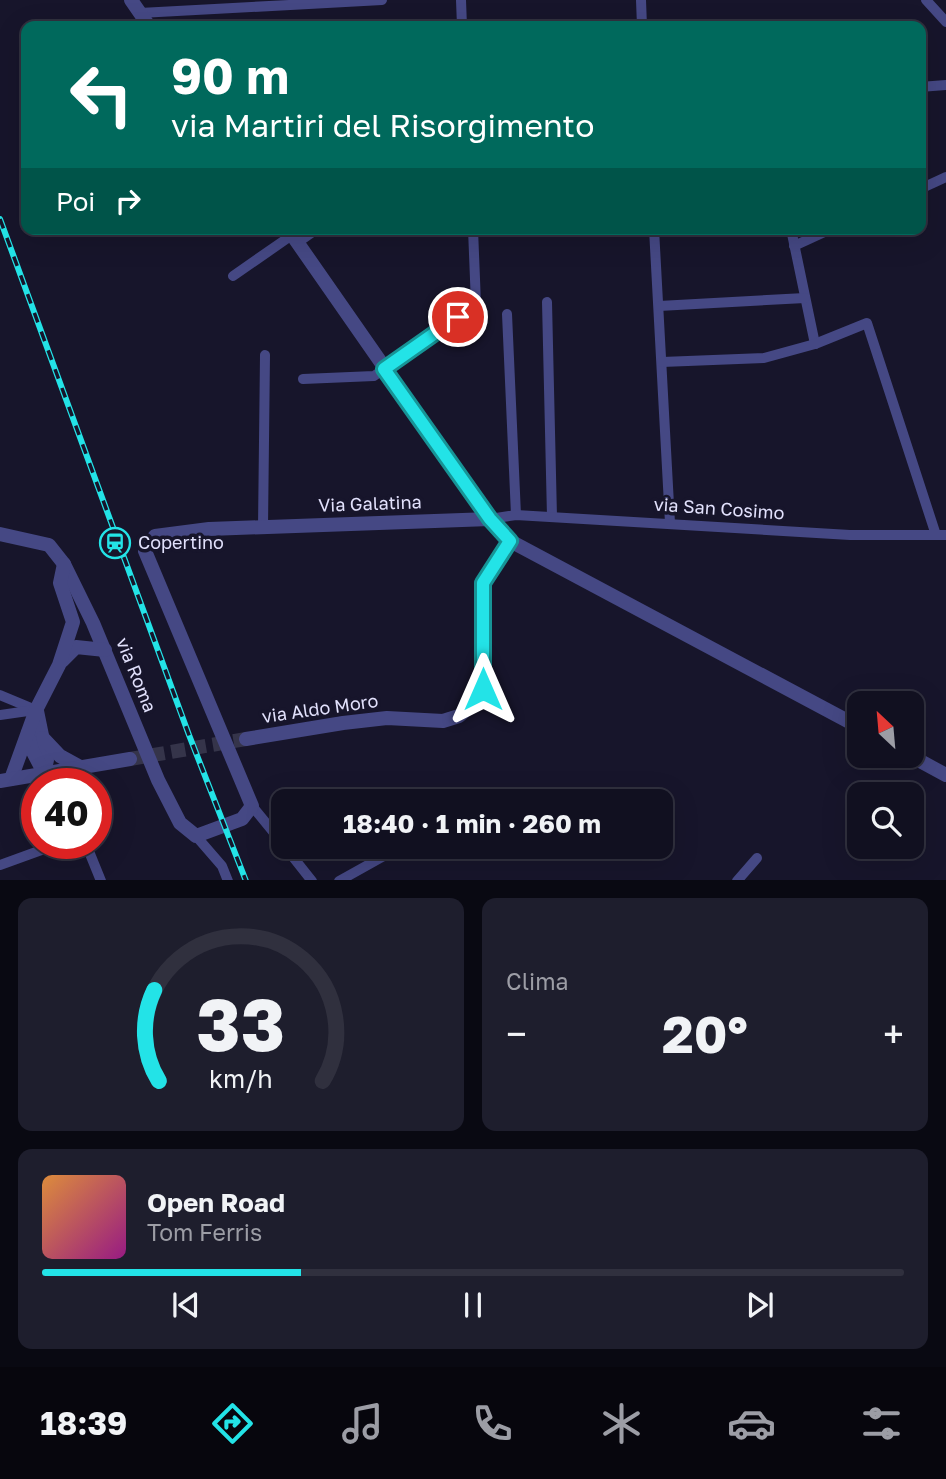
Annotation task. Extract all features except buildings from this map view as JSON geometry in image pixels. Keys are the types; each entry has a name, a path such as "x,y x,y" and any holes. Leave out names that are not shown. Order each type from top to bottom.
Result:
{"street":[{"path":"131,0 146,21"},
{"path":"140,13 382,0"},
{"path":"461,0 462,21"},
{"path":"641,0 642,21"},
{"path":"926,0 946,22"},
{"path":"926,87 946,85"},
{"path":"926,185 946,177"},
{"path":"303,379 374,376 476,304 473,235"},
{"path":"654,235 670,523"},
{"path":"792,235 814,344"},
{"path":"794,246 818,235"},
{"path":"233,276 292,236 490,519 510,541 847,721"},
{"path":"659,306 805,298"},
{"path":"547,302 552,517"},
{"path":"507,314 516,515"},
{"path":"662,362 764,358 814,344 867,323 941,535"},
{"path":"262,527 265,355"},
{"name":"via San Cosimo","path":"490,519 516,515 850,535 941,535"},
{"name":"Via Galatina","path":"252,806 145,551 155,536 262,527 490,519"},
{"name":"via Roma","path":"0,534 49,545 64,564 105,650 158,780 180,823 196,836"},
{"name":"via Aldo Moro","path":"246,739 365,720 387,718 443,721 459,716 473,704 483,689 483,583 510,541"},
{"path":"41,768 32,750 36,710 59,664 73,622 60,583 64,564"},
{"path":"73,622 93,623"},
{"path":"59,664 76,647 93,623"},
{"path":"76,647 105,650"},
{"path":"0,695 36,710"},
{"path":"0,715 36,710"},
{"path":"35,734 60,756 80,767"},
{"path":"5,780 35,734"},
{"path":"74,768 130,759"},
{"path":"924,763 946,775"},
{"path":"228,880 222,866 196,836 242,819 252,806 271,830"},
{"path":"0,865 21,857"},
{"path":"737,880 757,858"},
{"path":"92,859 100,880"},
{"path":"295,859 312,880"},
{"path":"339,880 378,859"}],"tunnel":[{"path":"130,759 246,739"}],"railway":[{"path":"0,219 189,735 246,880"}],"place":[{"name":"Copertino","path":"115,543"}],"route":[{"path":"458,317 384,369 490,519 510,541 483,583 483,689"}]}
